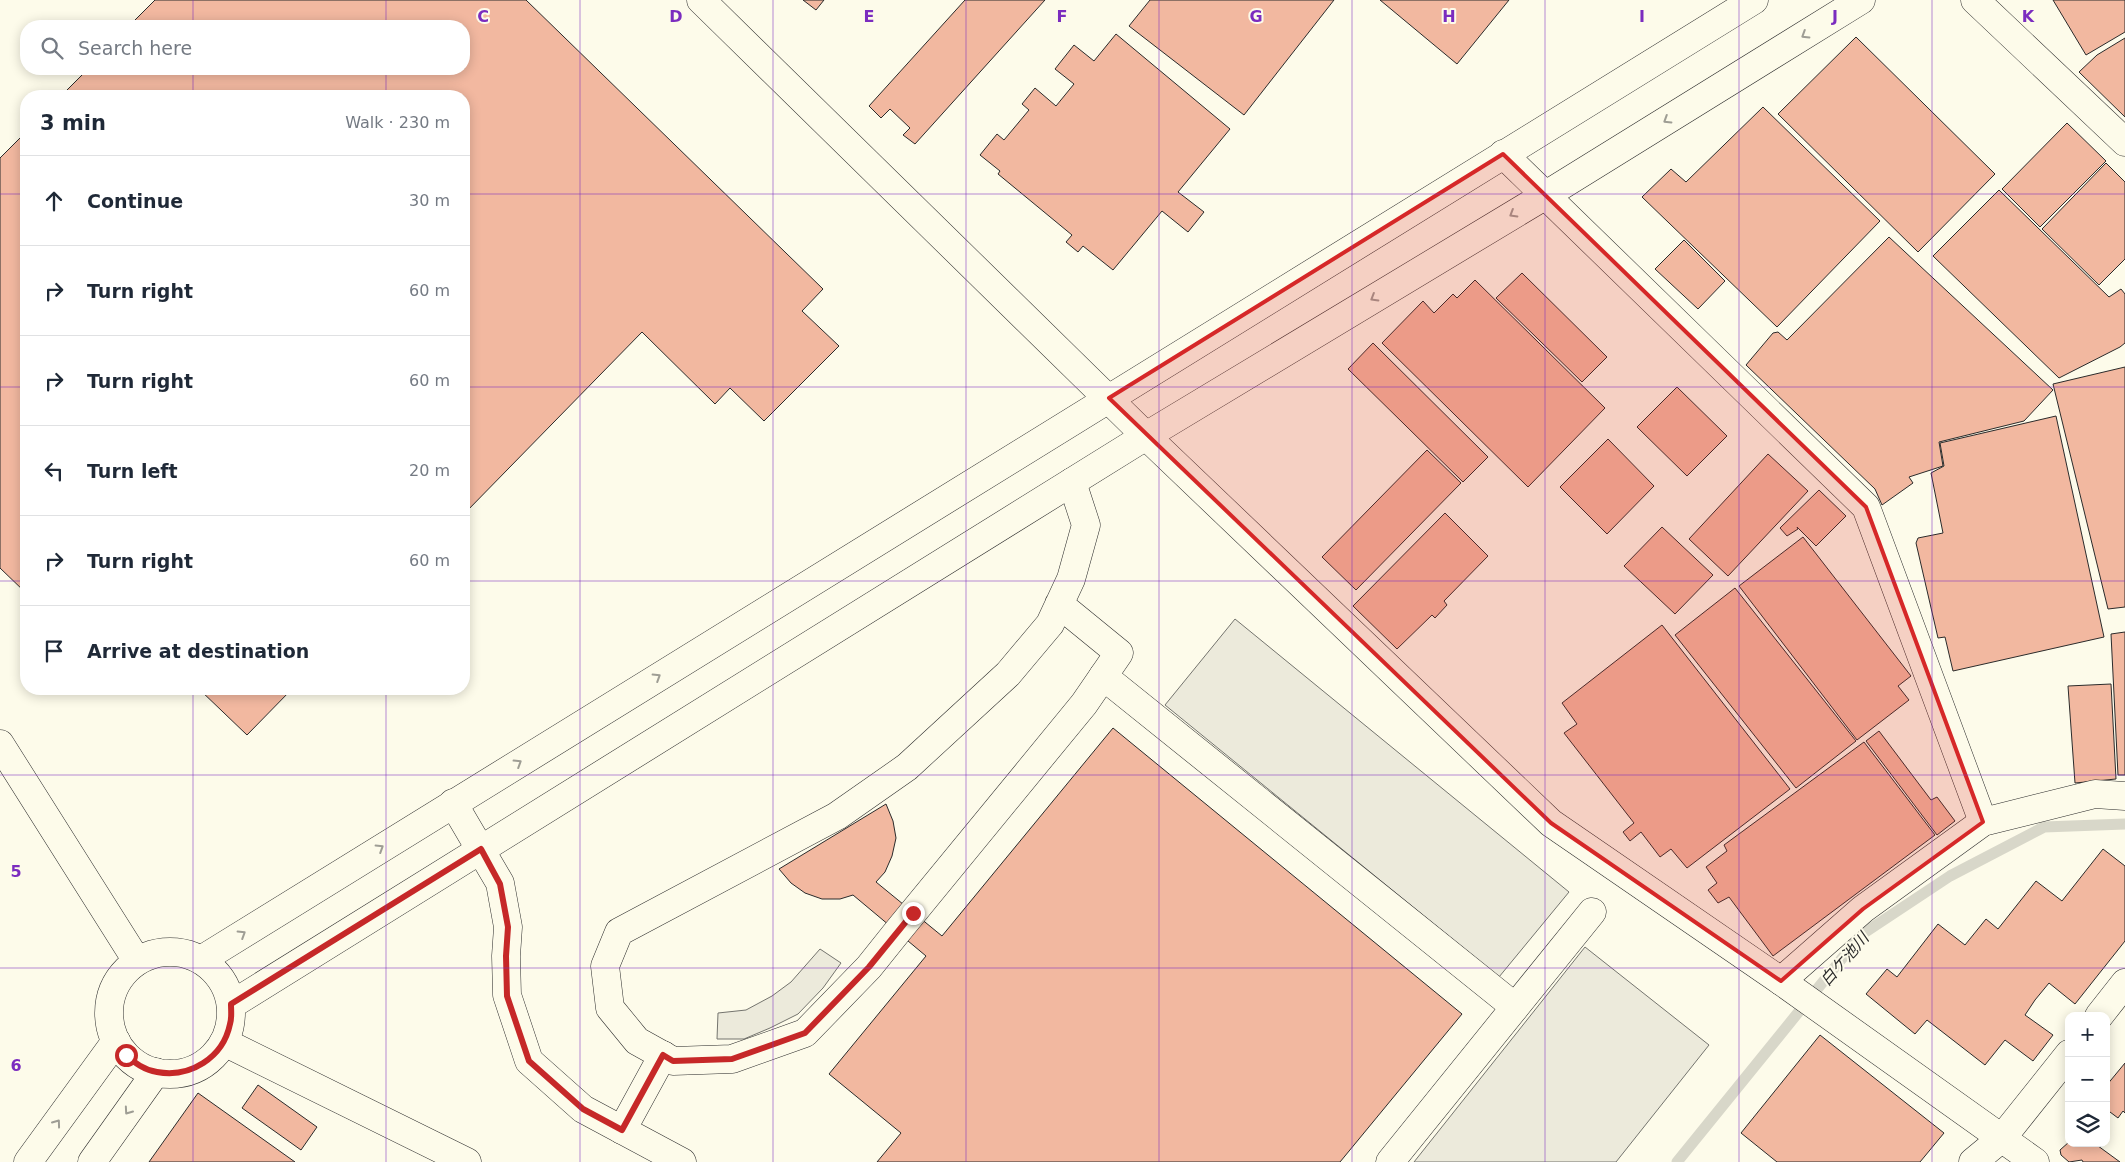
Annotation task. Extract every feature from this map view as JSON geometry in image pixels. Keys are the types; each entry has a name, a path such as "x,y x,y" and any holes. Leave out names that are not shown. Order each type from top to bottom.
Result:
{"street":[{"path":"701,0 1146,436 1551,823 1782,981 2035,1162"},
{"path":"201,960 1754,0"},
{"path":"231,1004 1146,436 1546,194 1861,0"},
{"path":"1975,0 2125,142"},
{"path":"1503,154 1866,507 1984,822"},
{"path":"1059,604 1119,653 1084,704 869,967 805,1033 732,1059 673,1061 637,1041 610,1008 605,966 619,932 837,816 906,767 1008,674 1050,624 1059,604 1071,579 1086,525 1072,482"},
{"path":"1103,676 1515,1007"},
{"path":"0,744 137,961"},
{"path":"1782,981 1863,909 1984,822 2095,794 2125,796"},
{"path":"453,803 500,884 508,927 506,956 507,996 529,1061 583,1109 682,1162"},
{"path":"1390,1162 1592,912"},
{"path":"180,952 201,960 215,971 226,986 231,1004 231,1023 224,1042 212,1058 195,1068 176,1073 156,1072 139,1066 126,1055 116,1041 110,1024 109,1006 114,988 123,973 137,961 158,953 180,952"},
{"path":"2102,1012 2125,983"},
{"path":"28,1162 116,1041"},
{"path":"224,1042 467,1162"},
{"path":"622,1130 663,1055"},
{"path":"1973,1162 2002,1138 2067,1057"},
{"path":"92,1162 156,1072"}],"highlighted area":[{"path":"1503,154 1866,507 1983,822 1863,909 1781,981 1551,823 1109,398"}],"shaded area":[{"path":"1235,619 1569,892 1499,977 1165,705"},
{"path":"1585,947 1709,1045 1616,1162 1414,1162"},
{"path":"820,949 841,963 823,988 798,1014 744,1039 717,1039 718,1013 746,1010 772,996 791,982"}],"building":[{"path":"155,0 526,0 823,289 802,311 839,346 764,421 730,388 715,404 642,332 470,508 470,90 67,90 82,75 470,75 470,20 135,20"},
{"path":"803,0 824,0 816,10"},
{"path":"965,0 1045,0 915,144 903,135 910,128 890,109 881,118 869,106"},
{"path":"1150,0 1334,0 1244,115 1129,26"},
{"path":"1380,0 1509,0 1457,64"},
{"path":"2053,0 2125,0 2125,32 2086,55"},
{"path":"1116,34 1230,129 1178,192 1204,212 1188,232 1162,211 1113,270 1083,246 1078,252 1066,242 1072,235 998,174 1000,171 980,155 997,134 1004,140 1029,110 1022,104 1035,88 1056,106 1074,84 1055,69 1074,45 1094,61"},
{"path":"1856,37 1995,174 1918,252 1778,114"},
{"path":"2125,38 2125,117 2079,72 2097,55"},
{"path":"1763,107 1880,221 1777,327 1642,197 1671,169 1686,182"},
{"path":"2067,123 2106,161 2040,227 2002,189"},
{"path":"20,138 20,587 0,568 0,158"},
{"path":"2106,163 2125,182 2125,259 2099,285 2042,229"},
{"path":"1999,190 2109,297 2121,289 2125,294 2125,343 2120,347 2059,378 1933,256"},
{"path":"1889,237 2053,390 2024,421 1939,442 1943,466 1909,477 1913,483 1882,505 1875,489 1746,365 1773,333 1778,332 1787,340"},
{"path":"1684,240 1725,281 1698,309 1655,269"},
{"path":"1522,273 1607,357 1582,382 1496,298"},
{"path":"1475,280 1605,408 1528,487 1382,343 1423,301 1434,313 1453,294 1457,298"},
{"path":"1373,343 1488,457 1463,482 1348,369"},
{"path":"2125,367 2125,607 2108,609 2053,384"},
{"path":"1677,387 1727,436 1687,476 1637,427"},
{"path":"2056,416 2104,637 1953,671 1945,637 1938,638 1916,543 1918,538 1943,533 1931,473 1944,466 1940,443"},
{"path":"1608,439 1654,486 1607,534 1560,487"},
{"path":"1427,450 1461,483 1356,590 1322,557"},
{"path":"1768,454 1808,491 1728,576 1689,539"},
{"path":"1819,490 1846,516 1816,546 1797,527 1798,529 1787,536 1780,528"},
{"path":"1445,513 1488,556 1444,601 1447,605 1435,618 1432,615 1397,649 1353,606"},
{"path":"1662,527 1713,575 1675,614 1624,566"},
{"path":"1803,537 1911,676 1898,686 1909,700 1857,740 1739,586"},
{"path":"1735,588 1856,741 1796,788 1675,635"},
{"path":"1662,625 1790,789 1687,868 1671,849 1660,857 1641,832 1630,841 1623,832 1634,823 1564,733 1577,724 1562,703"},
{"path":"2125,632 2125,775 2118,775 2111,634"},
{"path":"2111,684 2116,779 2075,783 2068,686"},
{"path":"205,695 286,695 247,735"},
{"path":"1113,728 1462,1014 1340,1162 877,1162 901,1133 829,1074 926,956 853,895 840,899 822,899 805,893 791,883 779,869 886,804 893,821 896,838 892,856 885,872 876,882 942,936"},
{"path":"1879,731 1931,800 1937,797 1955,821 1937,835 1866,741"},
{"path":"1864,742 1935,835 1773,956 1729,897 1718,903 1708,890 1717,883 1706,867 1727,851 1724,845"},
{"path":"2103,849 2125,866 2125,941 2075,1004 2049,983 2035,1000 2025,1015 2053,1035 2033,1061 2005,1040 1985,1065 1927,1020 1915,1034 1866,994 1887,969 1897,977 1938,924 1965,945 1986,919 1998,929 2036,881 2062,901"},
{"path":"1820,1035 1944,1133 1920,1162 1777,1162 1741,1133"},
{"path":"2125,1063 2125,1113 2123,1111 2118,1118 2110,1112 2110,1081"},
{"path":"258,1085 317,1127 301,1150 242,1108"},
{"path":"198,1093 295,1162 149,1162"},
{"path":"2065,1146 2099,1147 2120,1162 2083,1162 2082,1160 2069,1162 2061,1155 2060,1150"}],"waterway":[{"name":"白ケ池川","path":"1677,1162 1861,935 1950,876 2044,827 2125,824"}],"route":[{"path":"126,1055 139,1066 156,1072 176,1073 195,1068 212,1058 224,1042 231,1023 231,1004 481,849 500,884 508,927 506,956 507,996 529,1061 583,1109 622,1130 663,1055 673,1061 732,1059 805,1033 869,967 913,913"}]}
